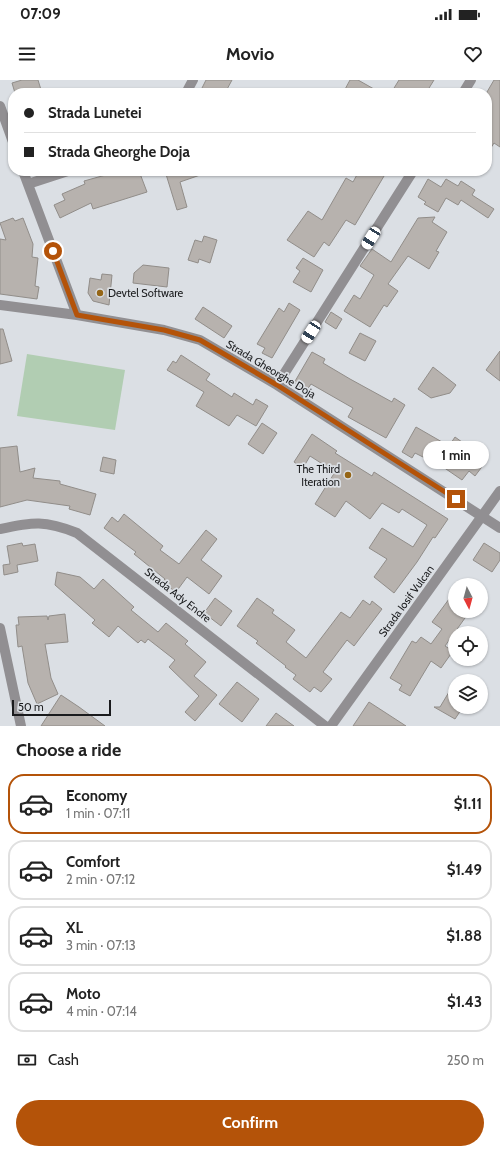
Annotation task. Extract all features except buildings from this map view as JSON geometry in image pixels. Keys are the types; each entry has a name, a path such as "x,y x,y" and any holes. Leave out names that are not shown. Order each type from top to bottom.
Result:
{"street":[{"path":"0,106 8,128"},
{"path":"25,176 77,315"},
{"path":"28,184 53,176"},
{"path":"277,385 410,176"},
{"name":"Strada Gheorghe Doja","path":"0,305 77,315 164,330 200,340 277,385 500,528"},
{"name":"Strada Iosif Vulcan","path":"331,726 500,491"},
{"name":"Strada Ady Endre","path":"0,529 28,523 44,522 58,525 77,533 325,726"},
{"path":"0,628 20,726"}],"green space":[{"path":"27,354 125,370 115,430 17,416"}],"place":[{"name":"Devtel Software","path":"100,293"},
{"name":"The Third Iteration","path":"348,475"}],"route":[{"path":"53,251 77,315 164,330 200,340 277,385 456,499"}]}
